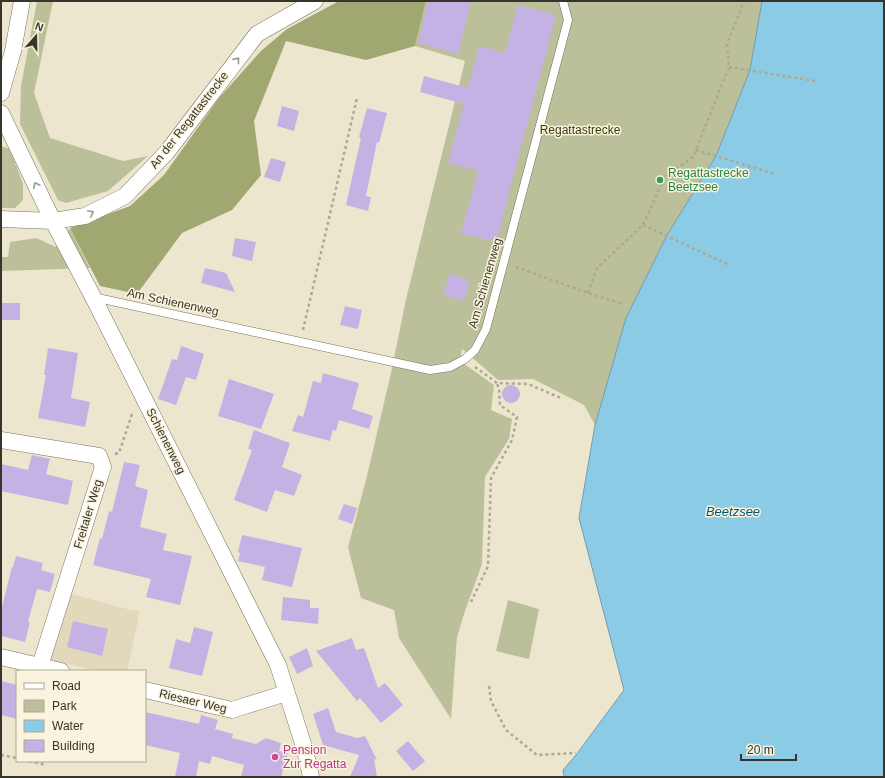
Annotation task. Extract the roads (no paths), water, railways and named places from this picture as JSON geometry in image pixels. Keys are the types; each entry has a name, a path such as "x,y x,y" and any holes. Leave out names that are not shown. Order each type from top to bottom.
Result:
{"street":[{"path":"1,93 14,51 22,1"},
{"name":"An der Regattastrecke","path":"1,219 53,221 85,216 125,196 167,152 257,34 315,1"},
{"name":"Schienenweg","path":"1,113 53,221 93,296 278,665 305,750 311,777"},
{"name":"Freitaler Weg","path":"1,440 99,456 103,467 40,666"},
{"path":"1,657 57,670"},
{"name":"Riesaer Weg","path":"146,690 232,710 286,693"}],"lane":[{"name":"Am Schienenweg","path":"93,296 430,370 450,367 465,359 475,350 486,329 568,20 563,1"}],"water":[{"name":"Beetzsee","path":"762,1 884,1 884,777 564,777 563,770 576,755 624,690 579,518 595,425 626,318 667,235 716,156 750,70"}],"place":[{"name":"Regattastrecke Beetzsee","path":"660,180"},
{"name":"Pension Zur Regatta","path":"275,757"}],"park label":[{"name":"Regattastrecke","path":"580,130"}]}
